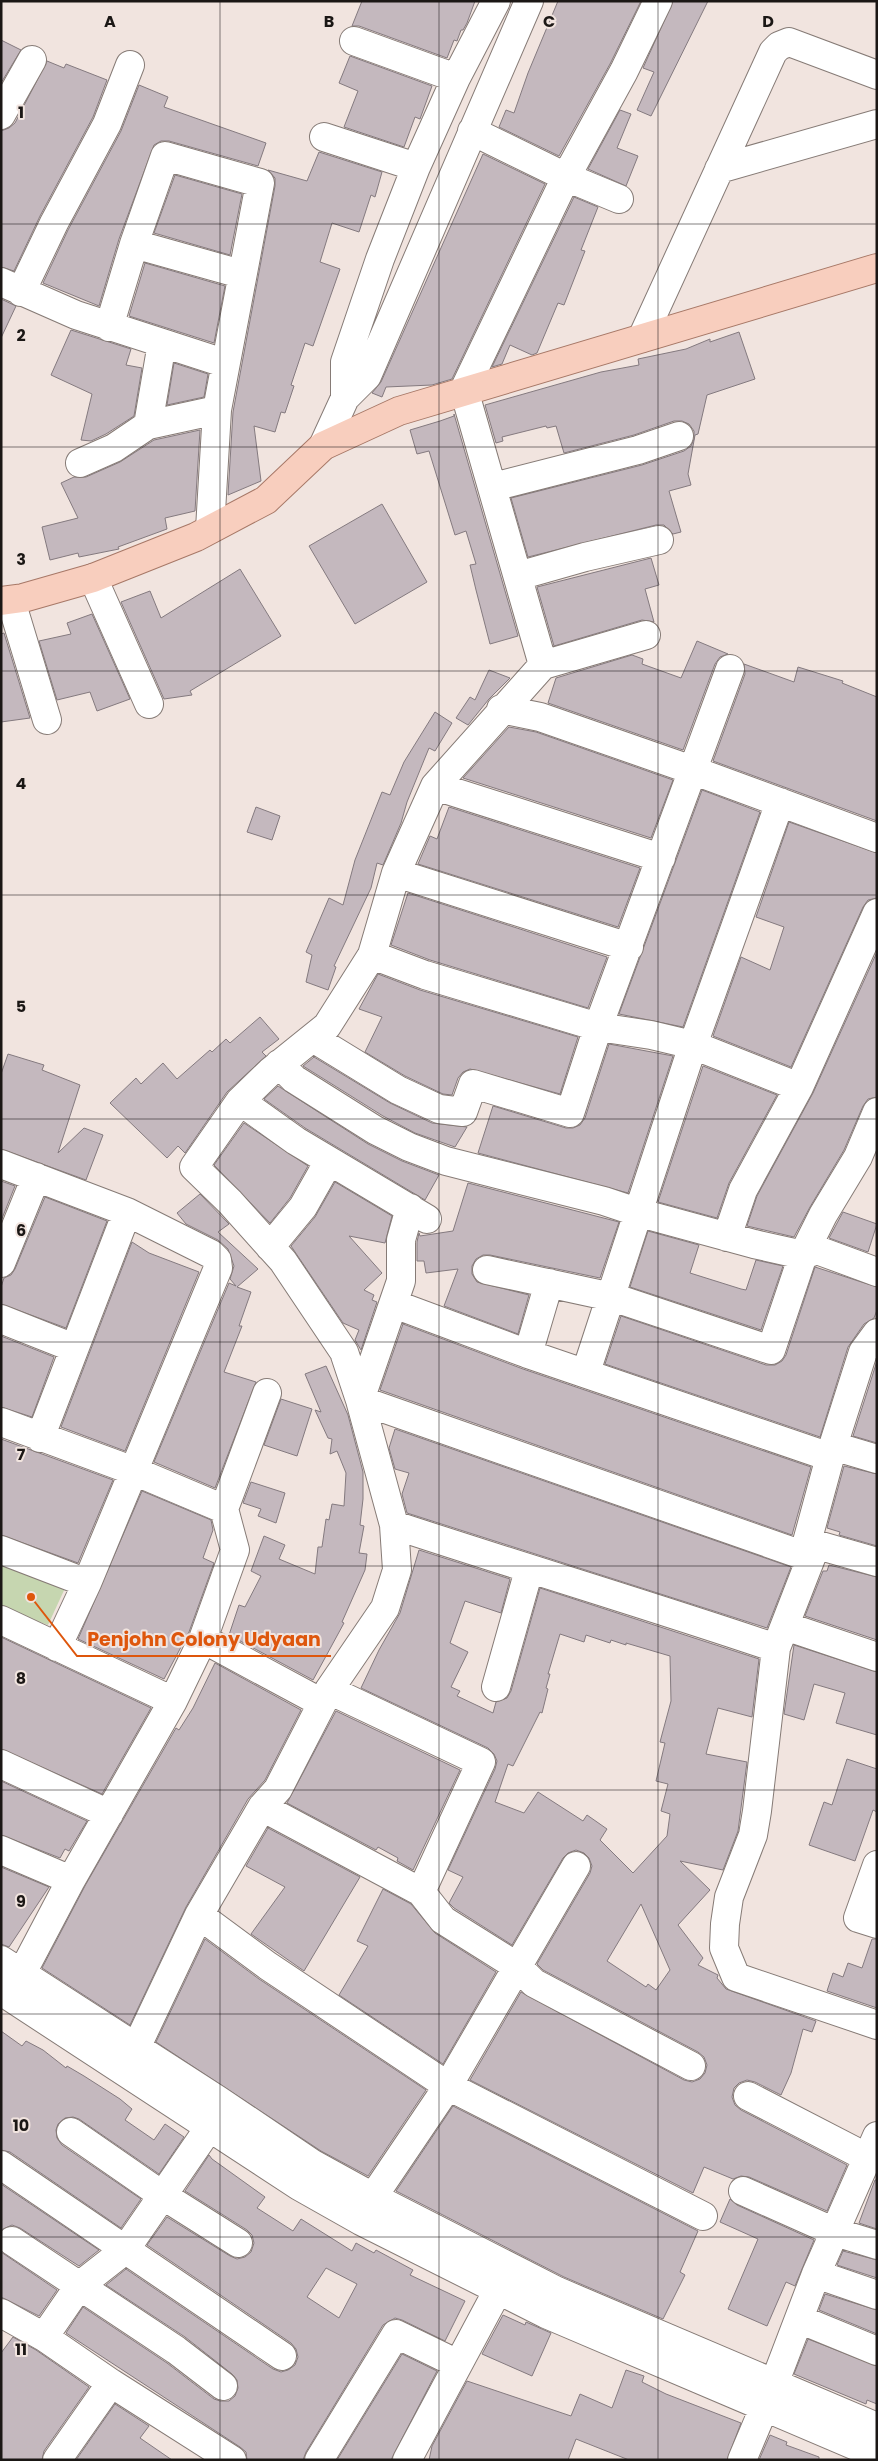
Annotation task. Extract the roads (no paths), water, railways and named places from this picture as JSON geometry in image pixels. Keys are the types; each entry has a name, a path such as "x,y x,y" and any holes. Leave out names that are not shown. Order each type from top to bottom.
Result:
{"main road":[{"path":"6,601 93,578 196,537 266,500 323,446 399,411 877,268"}],"street":[{"path":"345,398 345,362 380,259 416,167 456,78 496,1"},
{"path":"323,446 345,398 367,376 530,1"},
{"path":"543,665 464,390 566,177 624,71 658,1"},
{"path":"354,41 456,78"},
{"path":"642,338 773,52 778,46 789,42 877,75"},
{"path":"1,115 32,60"},
{"path":"130,65 107,124 54,223 11,287 60,310 224,363"},
{"path":"719,169 877,124"},
{"path":"472,131 566,177 619,199"},
{"path":"324,137 416,167"},
{"path":"109,327 134,244 165,156 260,183 224,363 217,410 210,529"},
{"path":"134,244 241,274"},
{"path":"148,425 162,343"},
{"path":"80,463 114,448 148,425 217,410"},
{"path":"493,487 638,450 679,436"},
{"path":"518,576 585,557 659,540"},
{"path":"93,578 149,704"},
{"path":"6,601 47,720"},
{"path":"136,2048 199,1915 262,1807 278,1789 325,1697 385,1608 397,1570 394,1525 360,1400 344,1352 283,1261 230,1202 194,1167 240,1101 279,1064 327,1026 372,955 396,873 435,786 543,665 646,634"},
{"path":"313,1038 398,1090 439,1109 463,1112 472,1084 570,1113 598,1027 730,669"},
{"path":"501,710 540,717 877,838"},
{"path":"435,786 661,858"},
{"path":"586,1372 640,1213 693,1045 780,802"},
{"path":"396,873 629,947"},
{"path":"727,1237 743,1190 799,1087 877,913"},
{"path":"372,955 425,975 598,1027 651,1035 693,1045 799,1087"},
{"path":"279,1064 294,1079 375,1130 408,1147 446,1161 594,1198 640,1213 803,1256 817,1250 877,1272"},
{"path":"240,1101 296,1141 418,1214 401,1240 401,1281 360,1400"},
{"path":"487,1270 612,1297 771,1350 803,1256 823,1215 867,1161 877,1112"},
{"path":"270,1247 303,1207 330,1161"},
{"path":"1,1164 127,1212 211,1254 217,1260 218,1268 87,1583 57,1647"},
{"path":"1,1263 36,1177"},
{"path":"40,1438 127,1212"},
{"path":"528,1354 549,1282"},
{"path":"394,1304 528,1354 831,1452 877,1459"},
{"path":"1,1319 74,1348"},
{"path":"872,1347 831,1452 809,1550 780,1637 753,1835 729,1897 724,1948 736,1977 877,2025"},
{"path":"267,1393 224,1509 235,1550 203,1638 173,1701 71,1880 12,1967 218,2100 313,2164 685,2360 769,2396 877,2455"},
{"path":"360,1400 809,1550 877,1562"},
{"path":"1,1422 40,1438 134,1470 224,1509"},
{"path":"394,1525 529,1570 622,1596 780,1637 877,1657"},
{"path":"1,1550 87,1583"},
{"path":"496,1687 529,1570"},
{"path":"1,1620 173,1701"},
{"path":"203,1638 325,1697 481,1762 420,1892"},
{"path":"1,1764 109,1814"},
{"path":"262,1807 420,1892 443,1920 518,1967 534,1983 691,2066"},
{"path":"1,1850 71,1880"},
{"path":"877,1865 858,1918 877,1924"},
{"path":"373,2197 448,2086 576,1866"},
{"path":"199,1915 268,1966 448,2086 703,2216"},
{"path":"1,1991 299,2186 353,2216 546,2314 685,2360"},
{"path":"742,2460 816,2274 872,2147 748,2096"},
{"path":"44,2337 79,2286 125,2250 209,2128 218,2100"},
{"path":"72,2132 162,2195 238,2243"},
{"path":"1,2165 282,2356"},
{"path":"743,2191 835,2232 877,2245"},
{"path":"12,2241 176,2350 223,2386"},
{"path":"407,2460 498,2290 503,2263"},
{"path":"816,2274 877,2295"},
{"path":"4,2319 44,2337 215,2456"},
{"path":"799,2319 877,2351"},
{"path":"319,2460 396,2334 458,2364"},
{"path":"57,2460 111,2383"},
{"path":"769,2396 877,2427"}],"place":[{"name":"Penjohn Colony Udyaan","path":"31,1597"}]}
